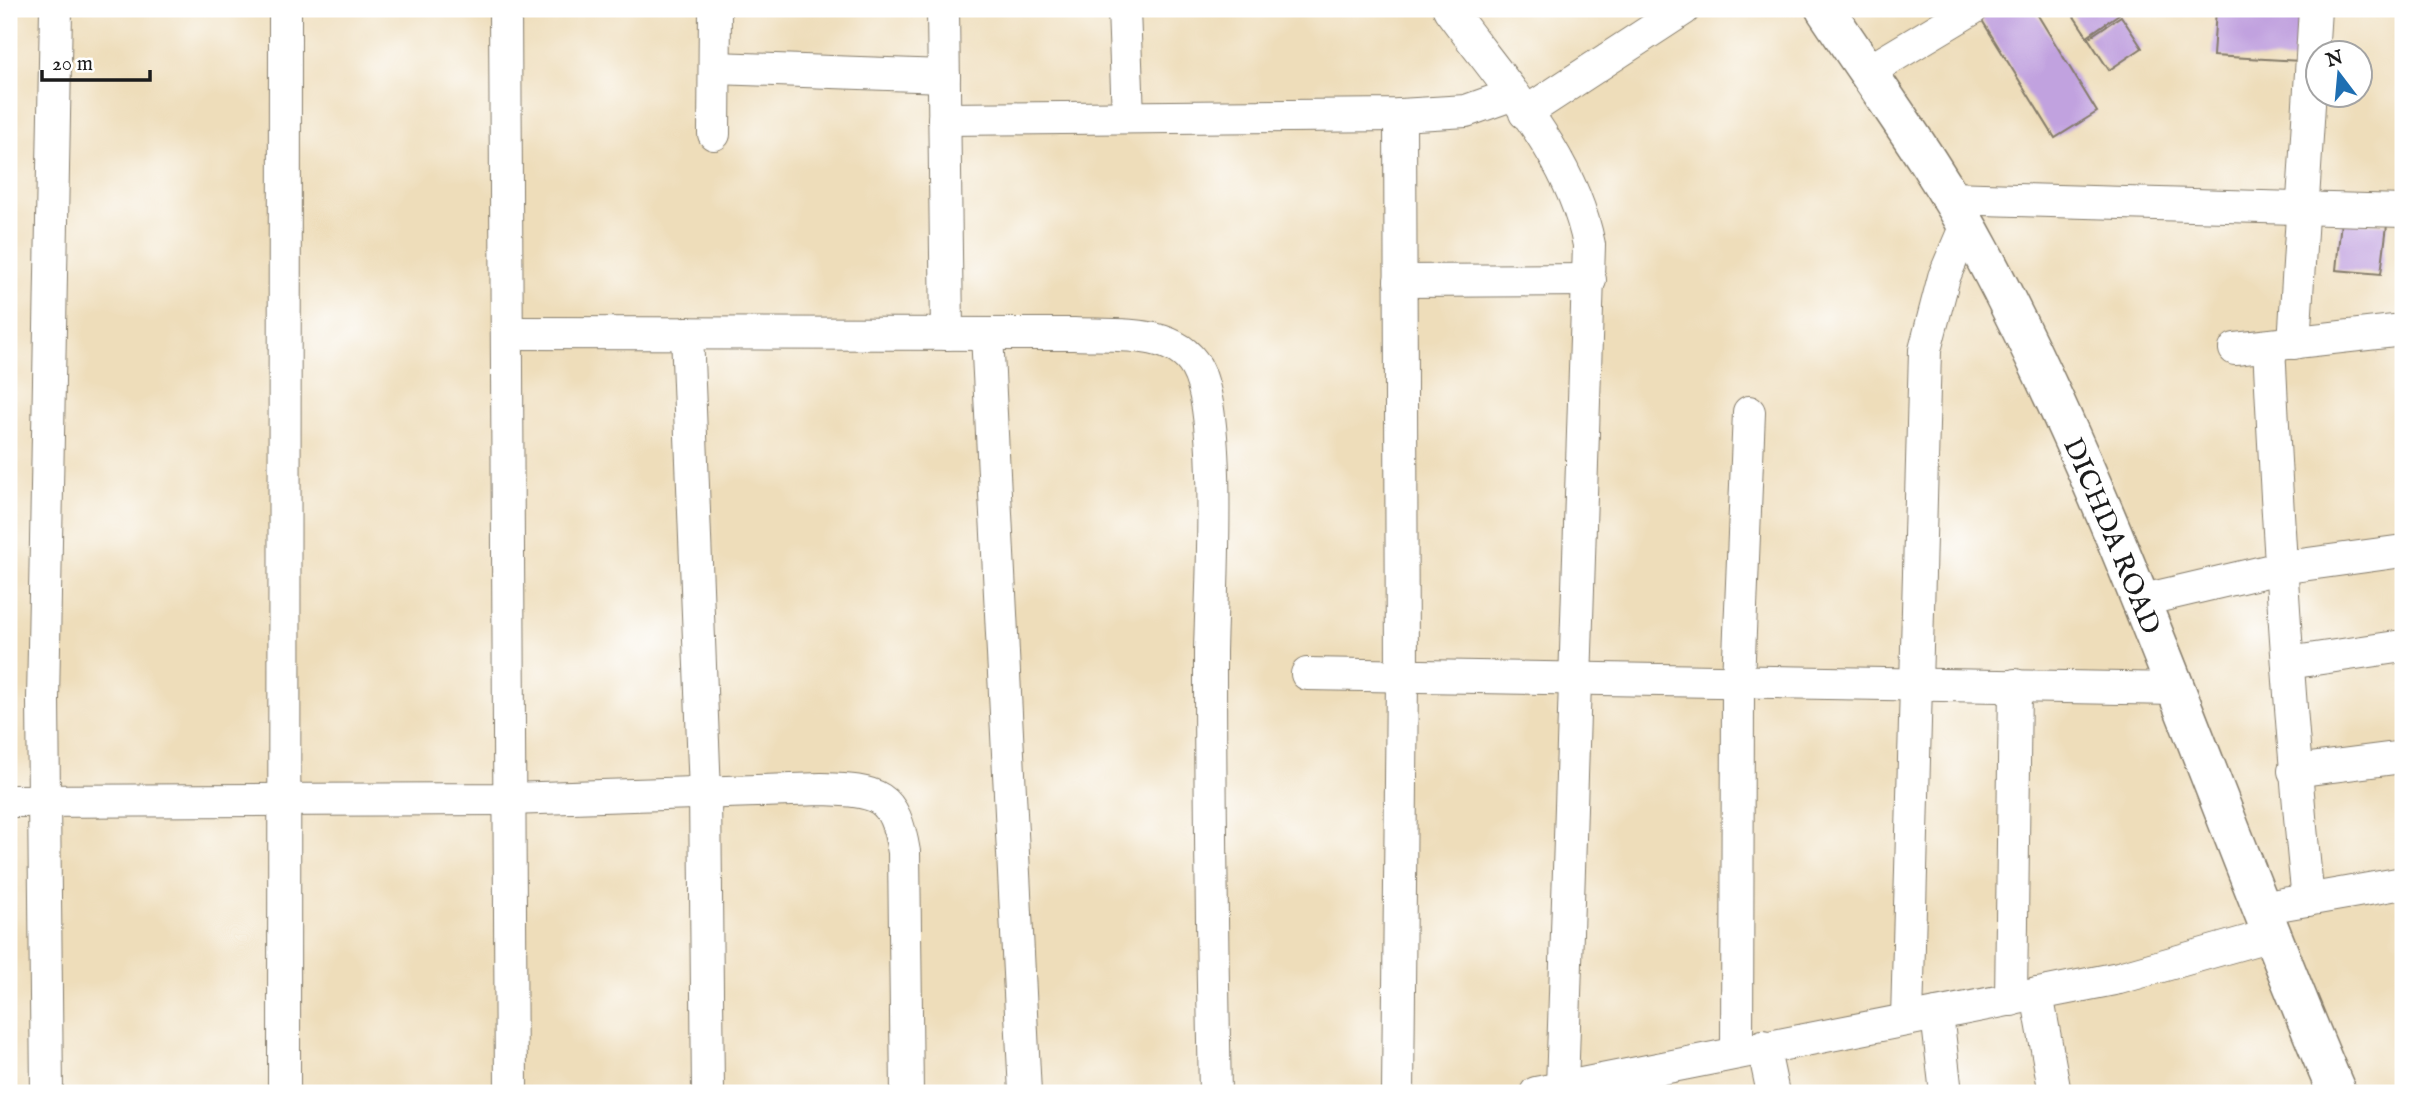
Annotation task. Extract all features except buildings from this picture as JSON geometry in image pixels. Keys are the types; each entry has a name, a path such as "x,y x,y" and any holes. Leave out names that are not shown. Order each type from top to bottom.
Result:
{"main road":[{"name":"DICHDA ROAD","path":"1825,9 1958,211 2015,318 2143,600 2266,921 2337,1093"}],"street":[{"path":"47,1093 43,700 56,9"},
{"path":"284,1093 285,9"},
{"path":"505,9 511,1093"},
{"path":"714,134 715,9"},
{"path":"943,9 947,334"},
{"path":"1124,9 1128,117"},
{"path":"1449,9 1554,153 1583,216 1590,280 1574,679 1549,1091 1750,1049 2119,978 2266,921 2308,900 2403,883"},
{"path":"944,119 1400,115 1466,111 1518,104 1684,9"},
{"path":"1867,72 1972,9"},
{"path":"2308,900 2294,771 2280,568 2282,344 2303,208 2315,9"},
{"path":"715,68 944,76"},
{"path":"1398,1093 1402,676 1400,115"},
{"path":"1946,1093 1922,1016 1914,684 1925,350 1958,211 2303,208 2403,211"},
{"path":"1400,281 1590,280"},
{"path":"2235,349 2403,330"},
{"path":"507,333 1074,334 1161,340 1180,349 1196,367 1209,423 1211,459 1209,846 1215,1093"},
{"path":"687,333 705,793 708,1093"},
{"path":"987,334 1025,1093"},
{"path":"1749,412 1738,681 1750,1049 1773,1093"},
{"path":"2143,600 2280,568 2403,551"},
{"path":"2288,663 2403,646"},
{"path":"1307,674 2177,689"},
{"path":"2015,685 2024,997 2055,1093"},
{"path":"2294,771 2403,757"},
{"path":"9,801 509,799 847,790 870,793 889,804 900,826 904,852 907,1093"}]}
